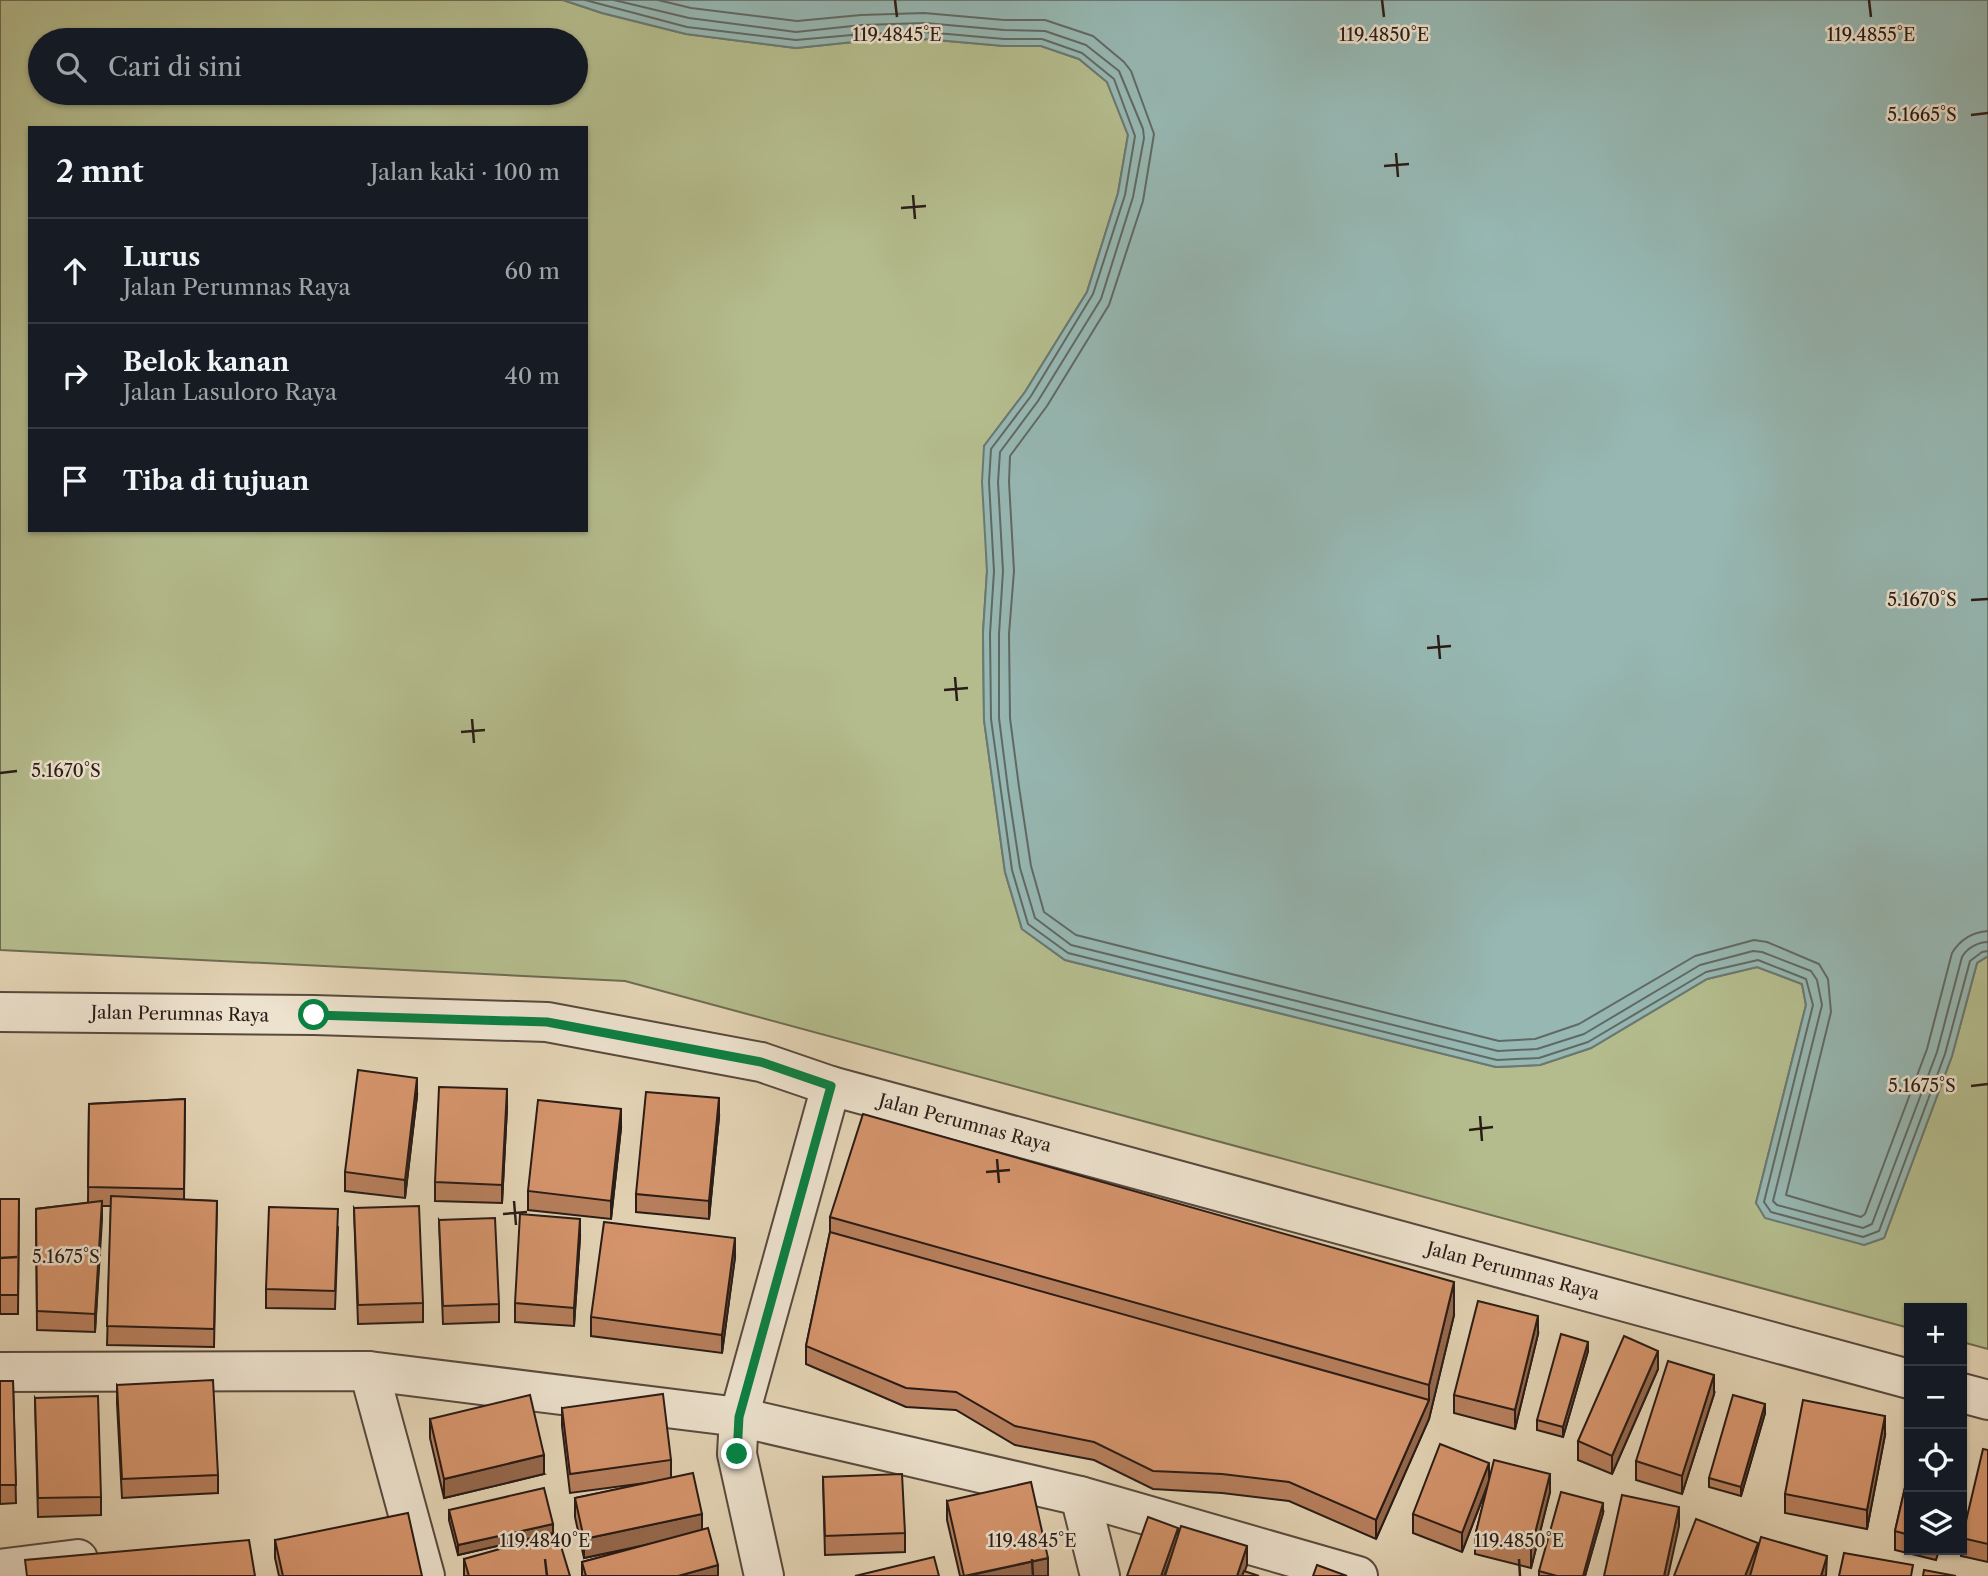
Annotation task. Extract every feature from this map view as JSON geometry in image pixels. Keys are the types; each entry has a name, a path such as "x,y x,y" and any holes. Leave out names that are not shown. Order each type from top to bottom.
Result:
{"street":[{"name":"Jalan Perumnas Raya","path":"0,1012 314,1015 547,1022 761,1062 831,1086 1904,1378"},
{"path":"764,1576 737,1454 739,1417 831,1086"},
{"path":"369,1371 425,1576"},
{"path":"0,1372 369,1371 739,1417 1080,1496 1358,1576"},
{"path":"1967,1394 1988,1400"},
{"path":"1080,1496 1100,1576"},
{"path":"0,1569 109,1555"}],"green space":[{"path":"0,0 563,0 602,13 686,34 796,48 863,41 925,39 1004,46 1041,46 1079,59 1107,82 1128,135 1118,193 1087,292 1025,392 984,446 987,571 983,633 984,720 1005,872 1022,929 1065,960 1496,1067 1540,1065 1591,1048 1707,979 1757,967 1802,984 1806,1005 1756,1203 1864,1245 1884,1238 1952,1056 1977,963 1988,956 1988,1349 1967,1343 1967,1303 1904,1303 1904,1327 625,981 0,950"}],"water":[{"path":"563,0 1988,0 1988,956 1977,963 1952,1056 1884,1238 1864,1245 1765,1218 1756,1203 1806,1005 1802,984 1757,967 1707,979 1591,1048 1540,1065 1496,1067 1065,960 1022,929 1005,872 984,720 983,633 987,571 982,482 984,446 1025,392 1087,292 1118,193 1128,135 1107,82 1079,59 1041,46 1004,46 925,39 863,41 796,48 686,34 602,13"}],"building":[{"path":"358,1070 417,1078 405,1180 345,1172"},
{"path":"439,1087 507,1089 502,1185 435,1182"},
{"path":"646,1092 719,1098 709,1201 636,1194"},
{"path":"185,1099 184,1189 88,1187 89,1104"},
{"path":"538,1100 621,1109 611,1201 528,1191"},
{"path":"863,1114 1454,1282 1429,1385 830,1217"},
{"path":"111,1196 217,1201 214,1329 107,1326"},
{"path":"0,1199 19,1199 18,1295 0,1295"},
{"path":"102,1201 95,1314 37,1311 36,1209"},
{"path":"419,1206 423,1303 358,1305 354,1208"},
{"path":"269,1207 338,1209 335,1291 266,1289"},
{"path":"520,1214 580,1219 574,1308 515,1303"},
{"path":"495,1218 499,1304 443,1306 439,1220"},
{"path":"604,1222 735,1238 722,1335 591,1317"},
{"path":"830,1232 1429,1400 1376,1520 1289,1482 1222,1474 1153,1471 1094,1442 1015,1426 956,1392 906,1388 806,1346"},
{"path":"1478,1301 1538,1316 1515,1410 1454,1395"},
{"path":"1561,1334 1588,1342 1563,1427 1537,1420"},
{"path":"1624,1336 1658,1351 1612,1456 1578,1441"},
{"path":"1668,1361 1714,1375 1682,1476 1636,1461"},
{"path":"213,1380 218,1475 122,1479 117,1385"},
{"path":"0,1381 13,1381 16,1485 0,1485"},
{"path":"663,1394 671,1460 570,1474 562,1408"},
{"path":"530,1395 544,1455 444,1479 430,1419"},
{"path":"1733,1395 1765,1404 1741,1487 1709,1478"},
{"path":"98,1396 101,1497 38,1498 35,1398"},
{"path":"1803,1400 1885,1416 1867,1510 1785,1494"},
{"path":"1440,1444 1489,1463 1462,1533 1413,1514"},
{"path":"1983,1449 1988,1450 1988,1544 1967,1539 1967,1517"},
{"path":"1494,1460 1550,1474 1531,1549 1475,1536"},
{"path":"693,1473 702,1514 584,1539 575,1498"},
{"path":"902,1474 905,1533 825,1536 823,1477"},
{"path":"1031,1482 1048,1558 964,1576 947,1501"},
{"path":"544,1488 553,1524 458,1545 449,1510"},
{"path":"1561,1492 1603,1503 1583,1576 1557,1576 1539,1571"},
{"path":"1904,1492 1904,1534 1895,1531"},
{"path":"1622,1495 1679,1507 1664,1576 1604,1576"},
{"path":"408,1513 422,1576 283,1576 275,1540"},
{"path":"1148,1517 1178,1528 1161,1576 1127,1576"},
{"path":"1696,1519 1758,1543 1745,1576 1674,1576"},
{"path":"1181,1526 1247,1546 1237,1576 1165,1576"},
{"path":"708,1528 718,1565 678,1576 586,1576 582,1562"},
{"path":"557,1533 570,1576 469,1576 464,1559"},
{"path":"1761,1537 1827,1556 1821,1576 1750,1576"},
{"path":"249,1540 255,1576 27,1576 25,1560"},
{"path":"1844,1553 1913,1565 1911,1576 1839,1576"},
{"path":"934,1557 939,1576 855,1576"},
{"path":"1317,1565 1347,1576 1313,1576"},
{"path":"1924,1570 1956,1576 1923,1576"},
{"path":"1244,1571 1259,1576 1242,1576"}],"route":[{"path":"314,1015 547,1022 761,1062 831,1086 739,1417 737,1454"}]}
